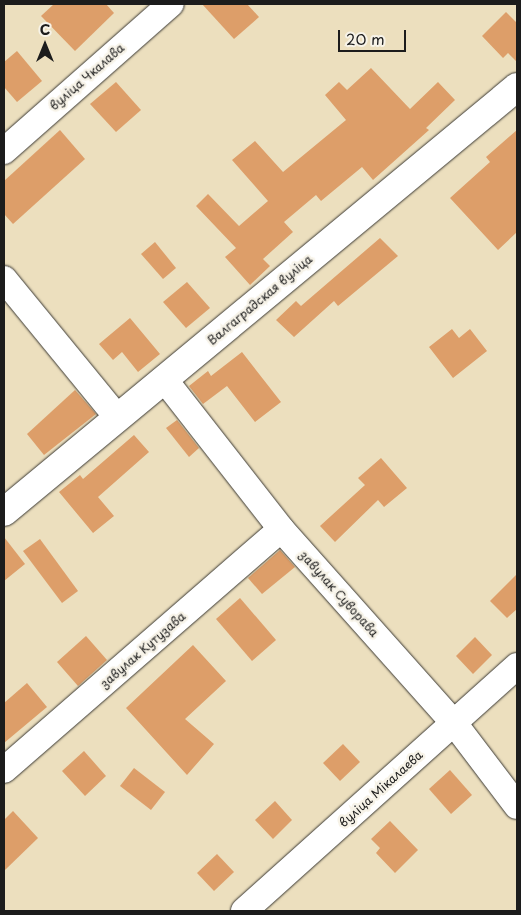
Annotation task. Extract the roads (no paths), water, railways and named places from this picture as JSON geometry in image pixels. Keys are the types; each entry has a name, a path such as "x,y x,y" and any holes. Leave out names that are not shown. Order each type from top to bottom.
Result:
{"street":[{"name":"вуліца Чкалава","path":"4,151 171,4"},
{"name":"Валгаградская вуліца","path":"4,512 517,87"},
{"path":"4,279 117,417"},
{"name":"завулак Суворава","path":"164,379 281,529 454,723 517,806"},
{"name":"завулак Кутузава","path":"4,770 281,529"},
{"name":"вуліца Мікалаева","path":"244,911 517,666"}]}
